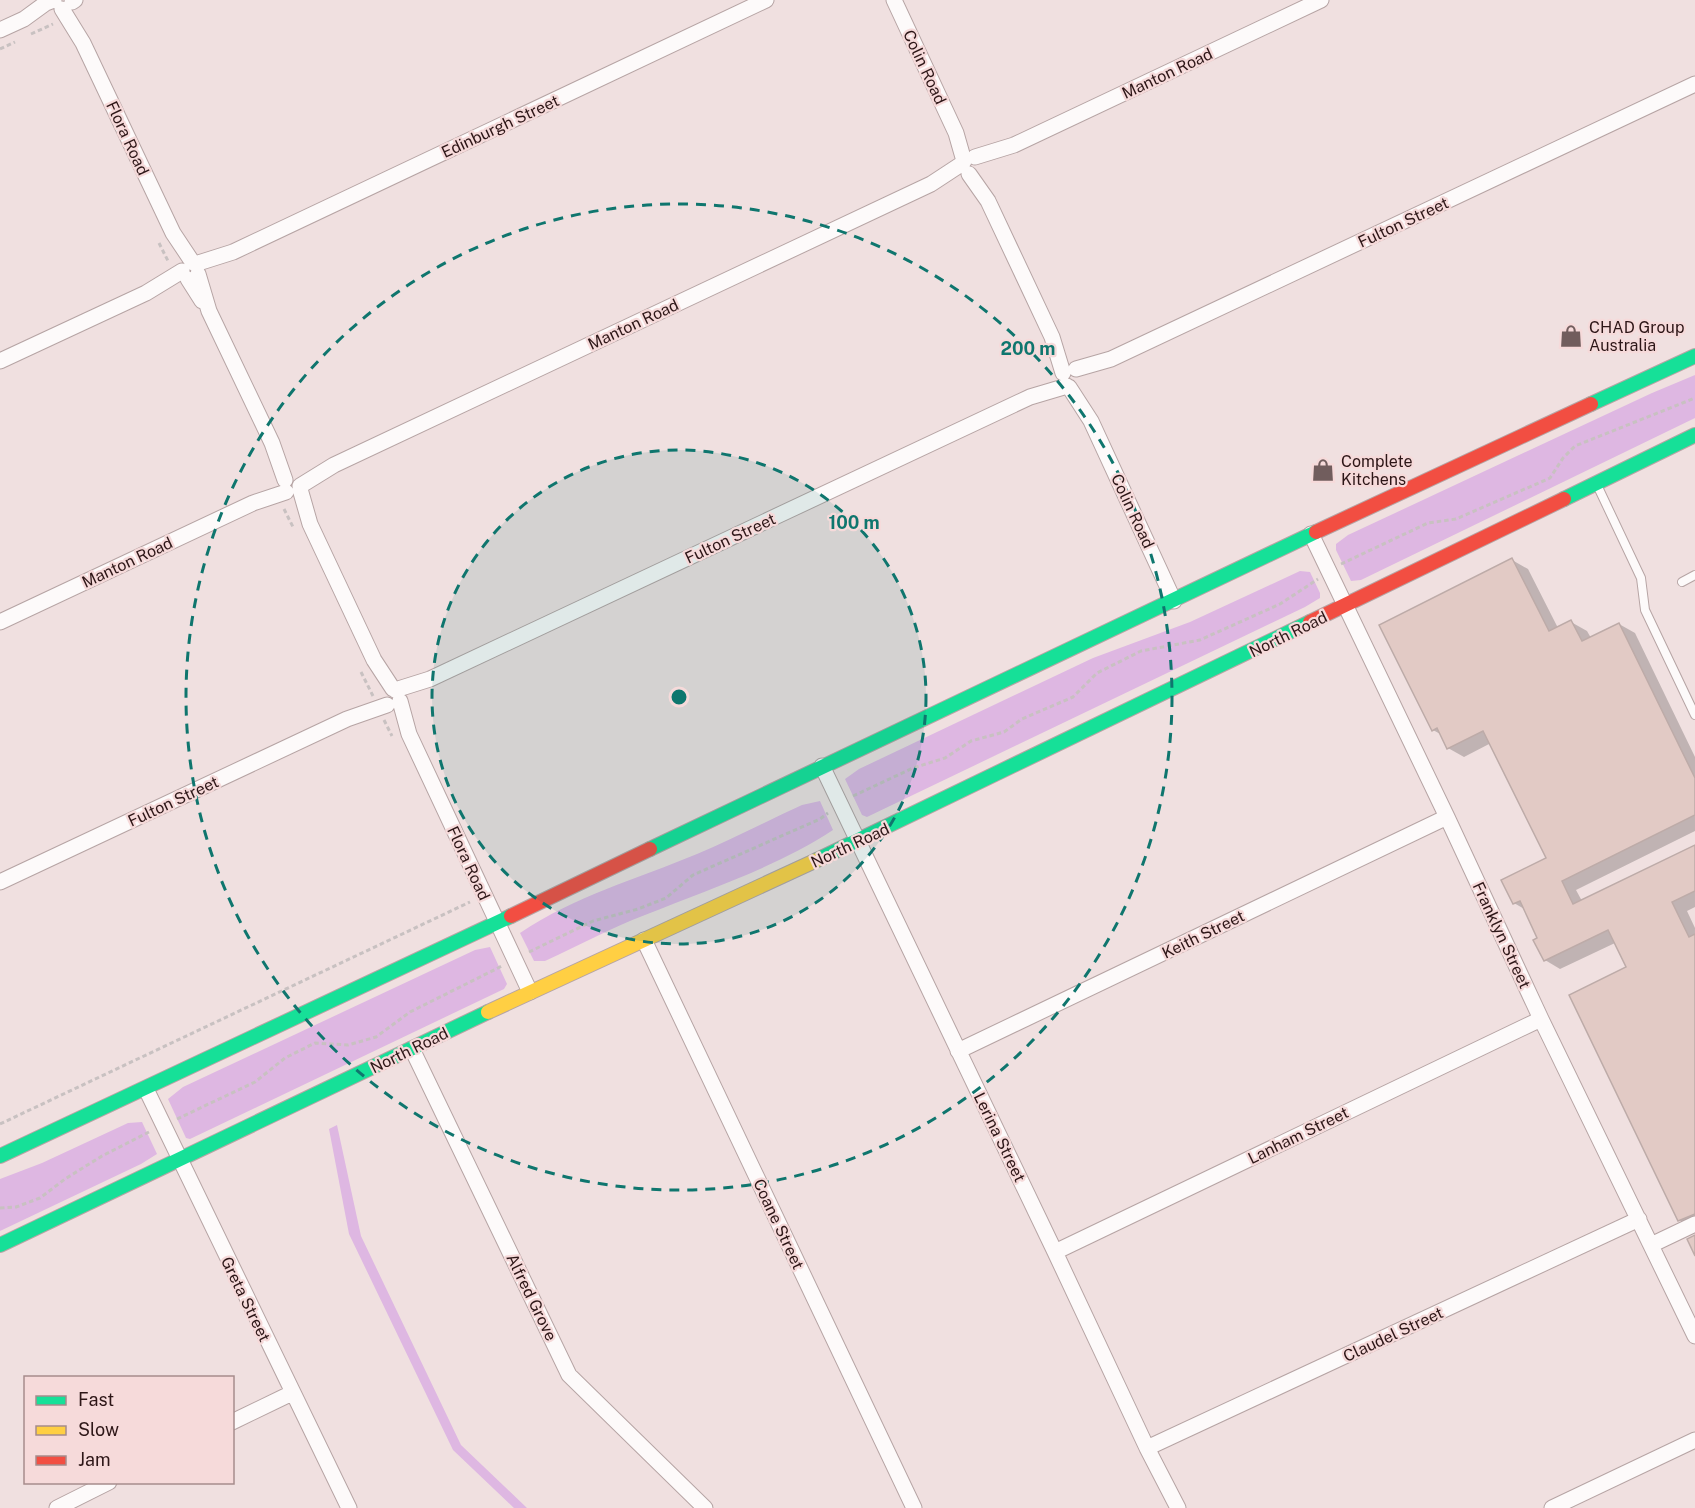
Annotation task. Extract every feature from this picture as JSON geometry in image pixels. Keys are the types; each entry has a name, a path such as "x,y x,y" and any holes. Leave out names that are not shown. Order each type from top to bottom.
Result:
{"highway":[{"path":"2,1150 146,1089 1311,534 1695,356"},
{"name":"North Road","path":"0,1245 530,992 857,842 1695,435"}],"street":[{"name":"Edinburgh Street","path":"0,361 766,0"},
{"name":"Colin Road","path":"894,0 1174,601"},
{"name":"Manton Road","path":"0,622 1321,0"},
{"path":"0,30 24,18 63,6"},
{"name":"Flora Road","path":"63,6 173,233 189,272 374,660 389,699 409,734 530,992"},
{"name":"Fulton Street","path":"0,882 1695,84"},
{"name":"Franklyn Street","path":"1311,534 1541,1019 1693,1328"},
{"name":"Lerina Street","path":"822,766 1147,1448 1178,1508"},
{"name":"Keith Street","path":"958,1051 1447,817"},
{"name":"Coane Street","path":"644,940 914,1508"},
{"name":"Lanham Street","path":"1055,1252 1541,1019"},
{"name":"Alfred Grove","path":"412,1048 569,1375 705,1508"},
{"name":"Greta Street","path":"146,1089 349,1508"},
{"name":"Claudel Street","path":"1147,1448 1639,1219"},
{"path":"1651,1245 1695,1224"},
{"path":"234,1421 292,1393"},
{"path":"1552,1508 1695,1440"},
{"path":"66,1506 105,1484"}],"lane":[{"path":"1596,483 1641,578 1645,610 1695,715"},
{"path":"1682,582 1695,575"}],"path":[{"path":"159,243 189,272"},
{"path":"0,1208 16,1207 40,1198 102,1156 255,1082 285,1058 315,1043 348,1045 376,1036 410,1012 514,958 593,921 638,909 666,898 693,875 820,819 855,794 913,768 945,758 971,741 1004,732 1022,719 1073,697 1097,673 1141,651 1200,640 1280,604 1328,572 1428,523 1456,519 1550,478 1563,458 1575,446 1695,398"},
{"path":"290,486 293,528"},
{"path":"360,668 389,699 394,741"},
{"path":"0,1124 471,903 466,892"}],"shaded area":[{"path":"1695,375 1695,418 1361,580 1351,581 1336,550 1336,544 1348,535"},
{"path":"1300,571 1310,572 1320,593 1320,598 1305,607 867,817 862,815 845,779 859,769 1093,658 1190,622"},
{"path":"820,801 833,830 765,867 632,920 545,961 534,961 520,933 584,898 697,854 802,805"},
{"path":"490,947 507,984 504,989 190,1139 186,1138 168,1099 183,1087 475,950"},
{"path":"142,1122 157,1154 141,1164 0,1231 0,1179 42,1163 128,1123"},
{"path":"337,1125 361,1236 461,1445 527,1508 514,1508 453,1450 349,1234 329,1129"}],"building":[{"path":"1512,558 1549,631 1571,620 1582,641 1619,623 1695,778 1695,815 1562,881 1573,904 1695,845 1695,891 1672,902 1689,937 1695,934 1695,1214 1678,1221 1569,995 1626,967 1608,930 1544,961 1533,940 1537,938 1520,901 1513,904 1501,880 1546,858 1483,731 1447,749 1437,728 1432,731 1379,625"},
{"path":"1695,1235 1695,1256 1687,1239"}],"traffic: fast":[{"path":"1591,404 1695,356"},
{"path":"1564,499 1695,435"},
{"path":"650,849 1316,532"},
{"path":"817,860 1310,622"},
{"path":"0,1156 511,916"},
{"path":"0,1245 488,1012"}],"traffic: slow":[{"path":"488,1012 817,860"}],"traffic: jam":[{"path":"1316,532 1591,404"},
{"path":"1310,622 1564,499"},
{"path":"511,916 650,849"}],"place":[{"name":"CHAD Group Australia","path":"1571,336"},
{"name":"Complete Kitchens","path":"1323,470"}]}
